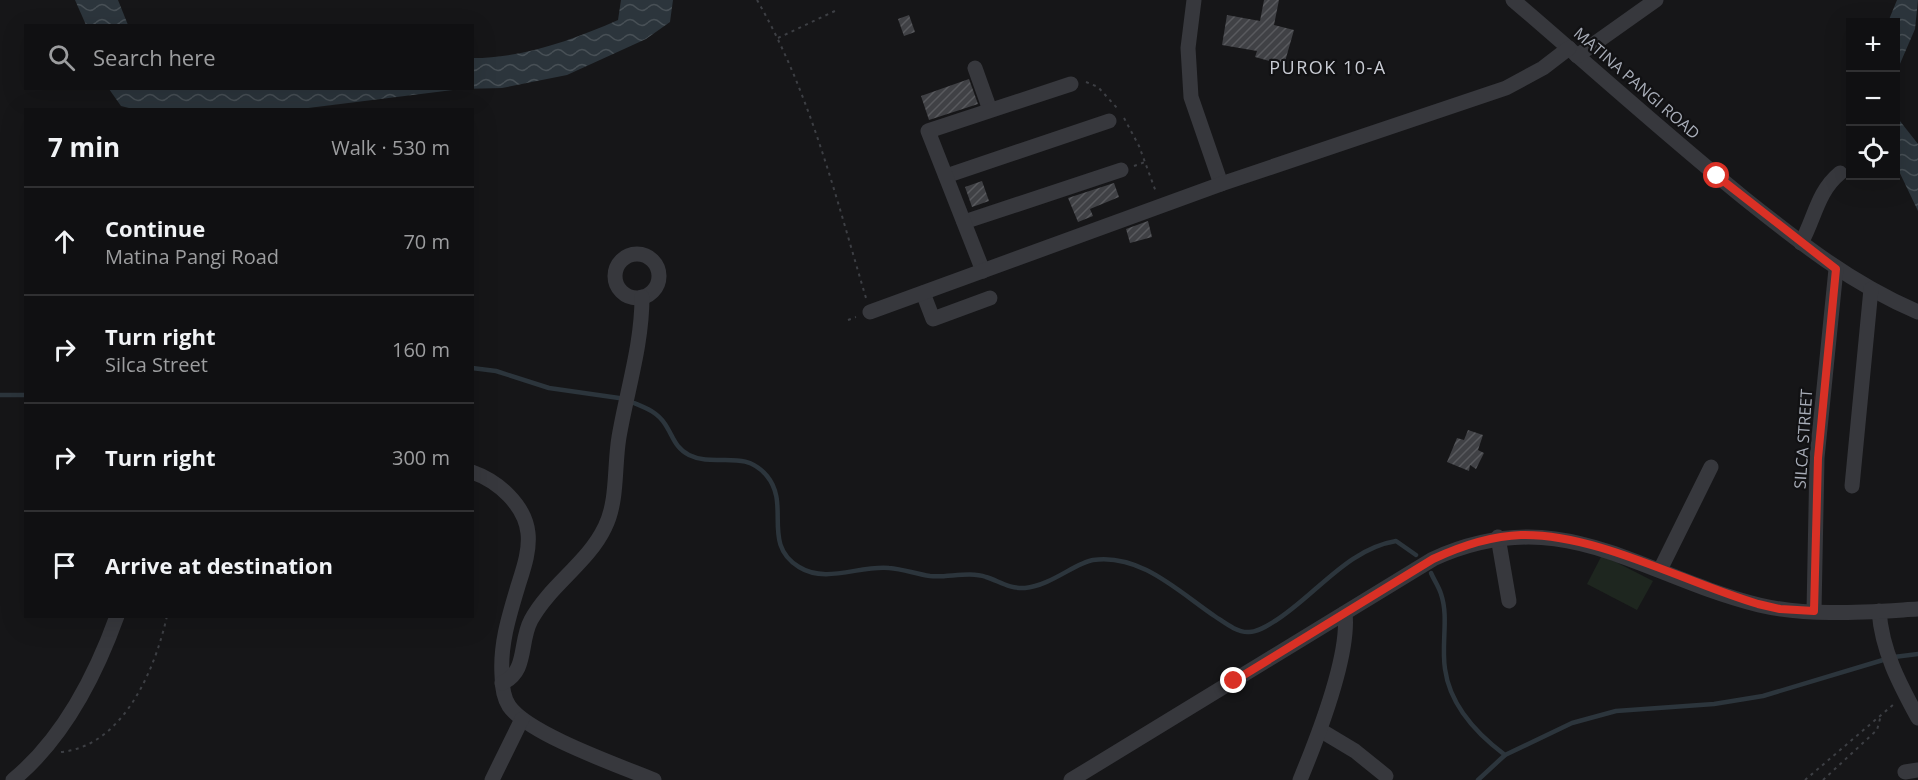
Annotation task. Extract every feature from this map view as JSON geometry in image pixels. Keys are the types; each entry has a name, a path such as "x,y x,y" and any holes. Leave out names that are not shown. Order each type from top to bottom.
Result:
{"street":[{"path":"1194,0 1188,48 1191,97 1221,184"},
{"name":"MATINA PANGI ROAD","path":"1513,0 1717,176 1801,243 1836,269 1918,312"},
{"path":"870,312 1221,184 1506,88 1573,52 1656,0"},
{"path":"975,68 990,110"},
{"path":"983,271 928,131 1071,84"},
{"path":"946,176 1117,116"},
{"path":"964,222 1121,170"},
{"path":"1801,243 1810,227 1817,201 1827,184 1840,173"},
{"name":"SILCA STREET","path":"1814,611 1818,458 1836,269"},
{"path":"1852,486 1871,289"},
{"path":"923,293 933,319 990,298"},
{"path":"502,683 511,680 519,668 525,634 536,612 586,555 601,534 610,514 619,435 639,344 642,297"},
{"path":"1660,570 1711,467"},
{"path":"474,473 493,483 515,502 522,512 529,534 525,560 506,630 502,683 509,706 522,718 571,745 654,780"},
{"path":"1071,780 1433,559 1456,549 1498,537 1522,535 1569,540 1758,604 1780,609 1814,611 1918,609"},
{"path":"1498,537 1509,601"},
{"path":"1879,611 1882,637 1891,667 1918,718"},
{"path":"1300,780 1320,730 1344,640 1345,613"},
{"path":"15,779 46,749 74,709 116,618"},
{"path":"492,780 522,718"},
{"path":"1320,730 1355,751 1386,776"}],"path":[{"path":"757,0 778,38 826,165 870,312"},
{"path":"778,38 837,10"},
{"path":"1071,84 1088,82 1098,87 1138,146 1161,206"},
{"path":"46,749 59,752 78,750 100,738 116,724 152,664 166,618"},
{"path":"1805,780 1881,715 1877,730 1823,780"}],"shaded area":[{"path":"1602,555 1653,581 1637,610 1587,584"}],"water":[{"path":"75,0 118,0 128,24 86,24"},
{"path":"621,0 673,0 670,22 646,39 567,75 502,88 474,89 474,58 529,51 618,20"},
{"path":"1897,0 1918,0 1915,29 1900,64 1900,18 1890,18"},
{"path":"110,90 453,90 308,108 129,108 121,106"},
{"path":"1900,121 1918,144 1918,211 1900,173"}],"building":[{"path":"1264,0 1279,0 1274,25 1294,30 1284,65 1255,57 1257,51 1222,45 1227,15 1260,21"},
{"path":"909,15 915,32 904,36 898,19"},
{"path":"969,79 978,104 929,120 921,96"},
{"path":"982,181 989,201 972,207 965,187"},
{"path":"1114,183 1119,197 1090,209 1093,216 1078,222 1068,198"},
{"path":"1148,221 1152,237 1130,243 1126,229"},
{"path":"1468,430 1483,435 1478,450 1484,453 1476,469 1470,465 1469,471 1447,462 1457,438 1464,440"}],"waterway":[{"path":"474,368 496,371 549,388 619,398"},
{"path":"0,395 24,395"},
{"path":"634,403 658,416 677,445 689,455 709,460 739,460 758,468 767,476 774,487 777,499 781,547 788,558 809,572 832,574 889,568 930,576 979,575 1009,586 1025,588 1044,583 1086,562 1111,559 1144,569 1174,587 1227,625 1249,632 1259,630 1290,611 1362,553 1396,541 1416,555"},
{"path":"1431,573 1443,603 1444,660 1453,695 1466,718 1505,755"},
{"path":"1894,657 1918,654"},
{"path":"1478,780 1505,755 1572,723 1616,711 1714,704 1763,696 1883,660"}],"district":[{"name":"PUROK 10-A","path":"1328,68"}],"route":[{"path":"1234,681 1433,559 1479,541 1498,537 1546,536 1569,540 1606,551 1732,597 1780,609 1814,611 1820,420 1836,269 1717,176"}]}
